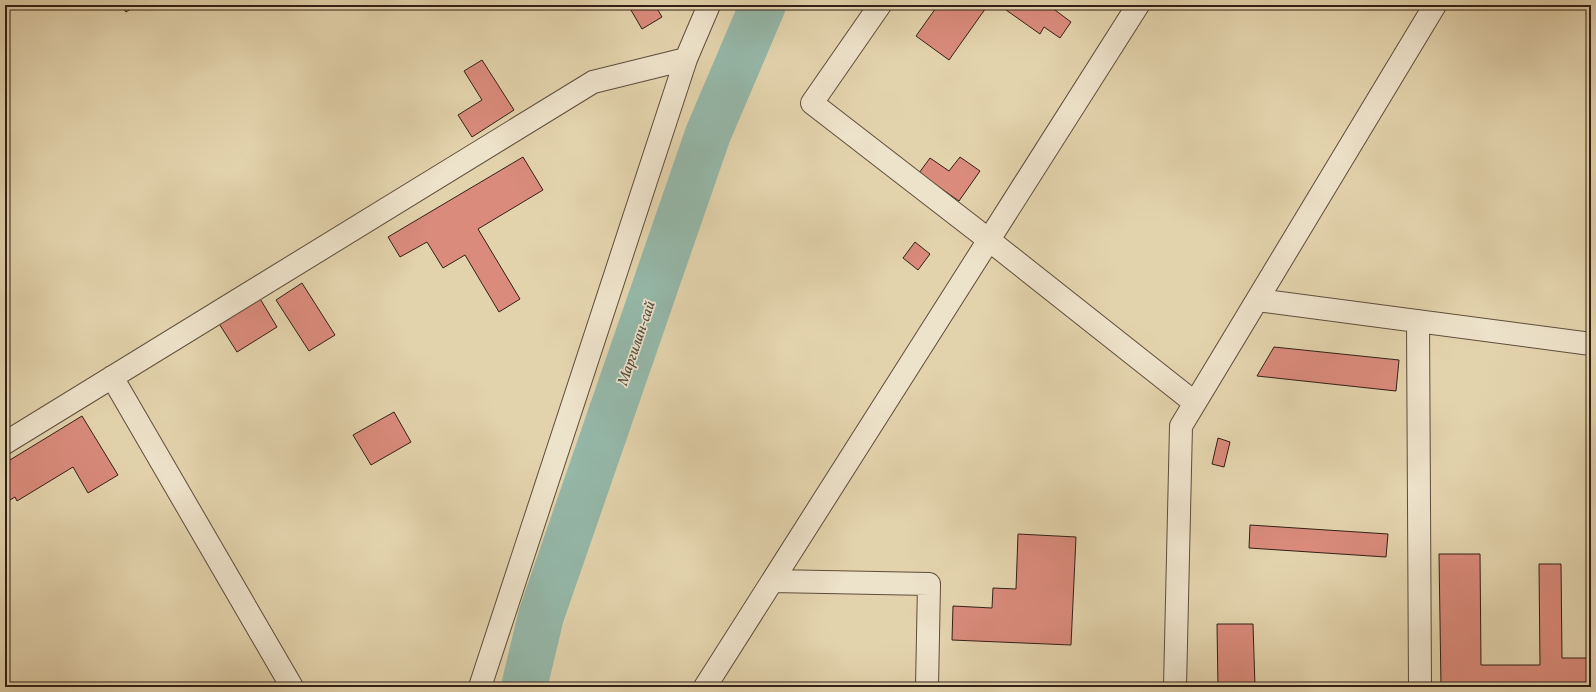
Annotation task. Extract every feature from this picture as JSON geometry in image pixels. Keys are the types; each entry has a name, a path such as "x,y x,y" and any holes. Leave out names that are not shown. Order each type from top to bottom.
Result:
{"street":[{"path":"480,687 686,59 709,5"},
{"path":"880,5 812,103 989,240 1195,403"},
{"path":"705,687 1138,5"},
{"path":"1174,687 1181,426 1435,5"},
{"path":"5,443 592,82 686,59"},
{"path":"1257,300 1591,344"},
{"path":"1418,321 1420,687"},
{"path":"112,377 292,687"},
{"path":"773,581 929,584 927,687"}],"building":[{"path":"121,5 137,5 126,12"},
{"path":"628,5 655,5 662,17 642,29"},
{"path":"938,5 988,5 949,60 916,36"},
{"path":"999,5 1053,5 1051,7 1071,22 1060,38 1044,27 1040,34"},
{"path":"482,60 514,110 472,137 458,115 482,100 464,71"},
{"path":"523,157 543,190 478,229 520,299 499,312 465,255 443,268 427,242 400,257 388,237"},
{"path":"960,157 980,171 959,201 919,173 930,158 949,171"},
{"path":"915,242 930,254 918,270 903,258"},
{"path":"302,283 335,335 309,351 276,300"},
{"path":"259,297 277,327 237,352 218,322"},
{"path":"1274,347 1399,360 1396,391 1257,376"},
{"path":"394,412 411,442 371,465 353,435"},
{"path":"82,416 118,475 88,493 73,467 17,501 15,497 5,503 5,463"},
{"path":"1218,438 1230,442 1224,467 1212,464"},
{"path":"1250,525 1388,534 1386,557 1249,548"},
{"path":"1018,534 1076,537 1071,645 952,640 953,606 992,608 993,588 1016,589"},
{"path":"1439,554 1480,554 1481,665 1540,665 1539,564 1561,564 1562,658 1591,658 1591,687 1441,687"},
{"path":"1217,624 1253,624 1255,687 1218,687"}],"waterway":[{"name":"Маргилан-сай","path":"524,687 541,616 708,134 763,5"}]}
